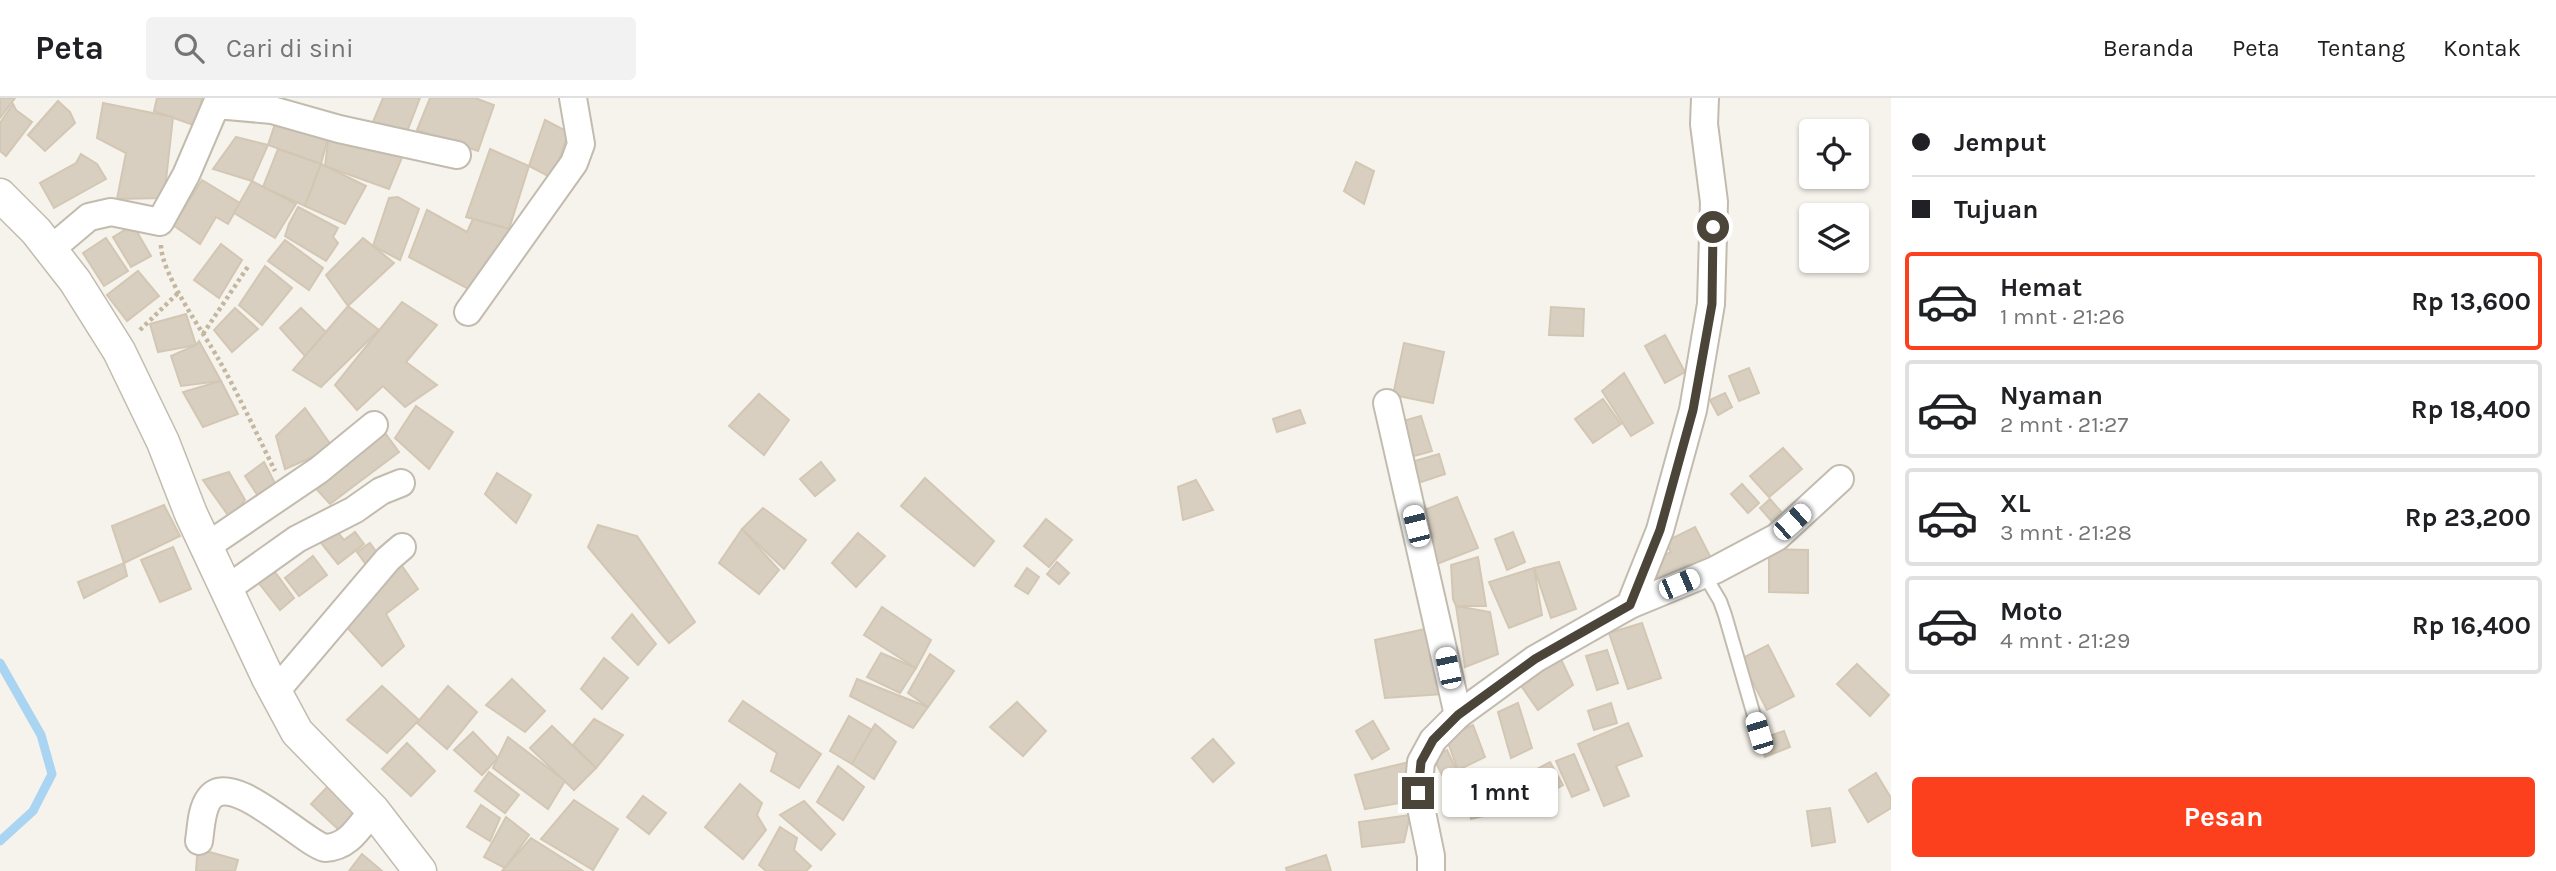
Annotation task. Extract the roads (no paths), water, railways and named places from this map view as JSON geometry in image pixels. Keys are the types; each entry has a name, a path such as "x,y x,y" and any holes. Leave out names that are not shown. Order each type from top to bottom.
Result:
{"street":[{"path":"468,312 574,163 581,144 573,98"},
{"path":"1630,605 1660,530 1675,477 1693,410 1712,304 1714,202 1704,124 1705,98"},
{"path":"50,250 89,217 111,212 160,222 186,176 216,105 272,110 339,129 457,155"},
{"path":"0,195 36,231 75,281 119,351 163,442 207,546 297,732 373,810 420,871"},
{"path":"1387,403 1458,715"},
{"path":"207,546 287,493 374,425"},
{"path":"1431,871 1431,856 1418,793 1421,762 1433,740 1458,715 1535,659 1630,605 1777,537 1840,479"},
{"path":"228,587 298,538 354,510 381,491 401,483"},
{"path":"276,691 388,559 402,547"},
{"path":"199,841 206,805 209,799 218,793 235,794 274,813 310,841 325,848 340,846 348,841 373,810"}],"lane":[{"path":"1704,573 1720,601 1759,733"}],"waterway":[{"path":"0,663 41,735 52,774 33,811 0,841"}]}
